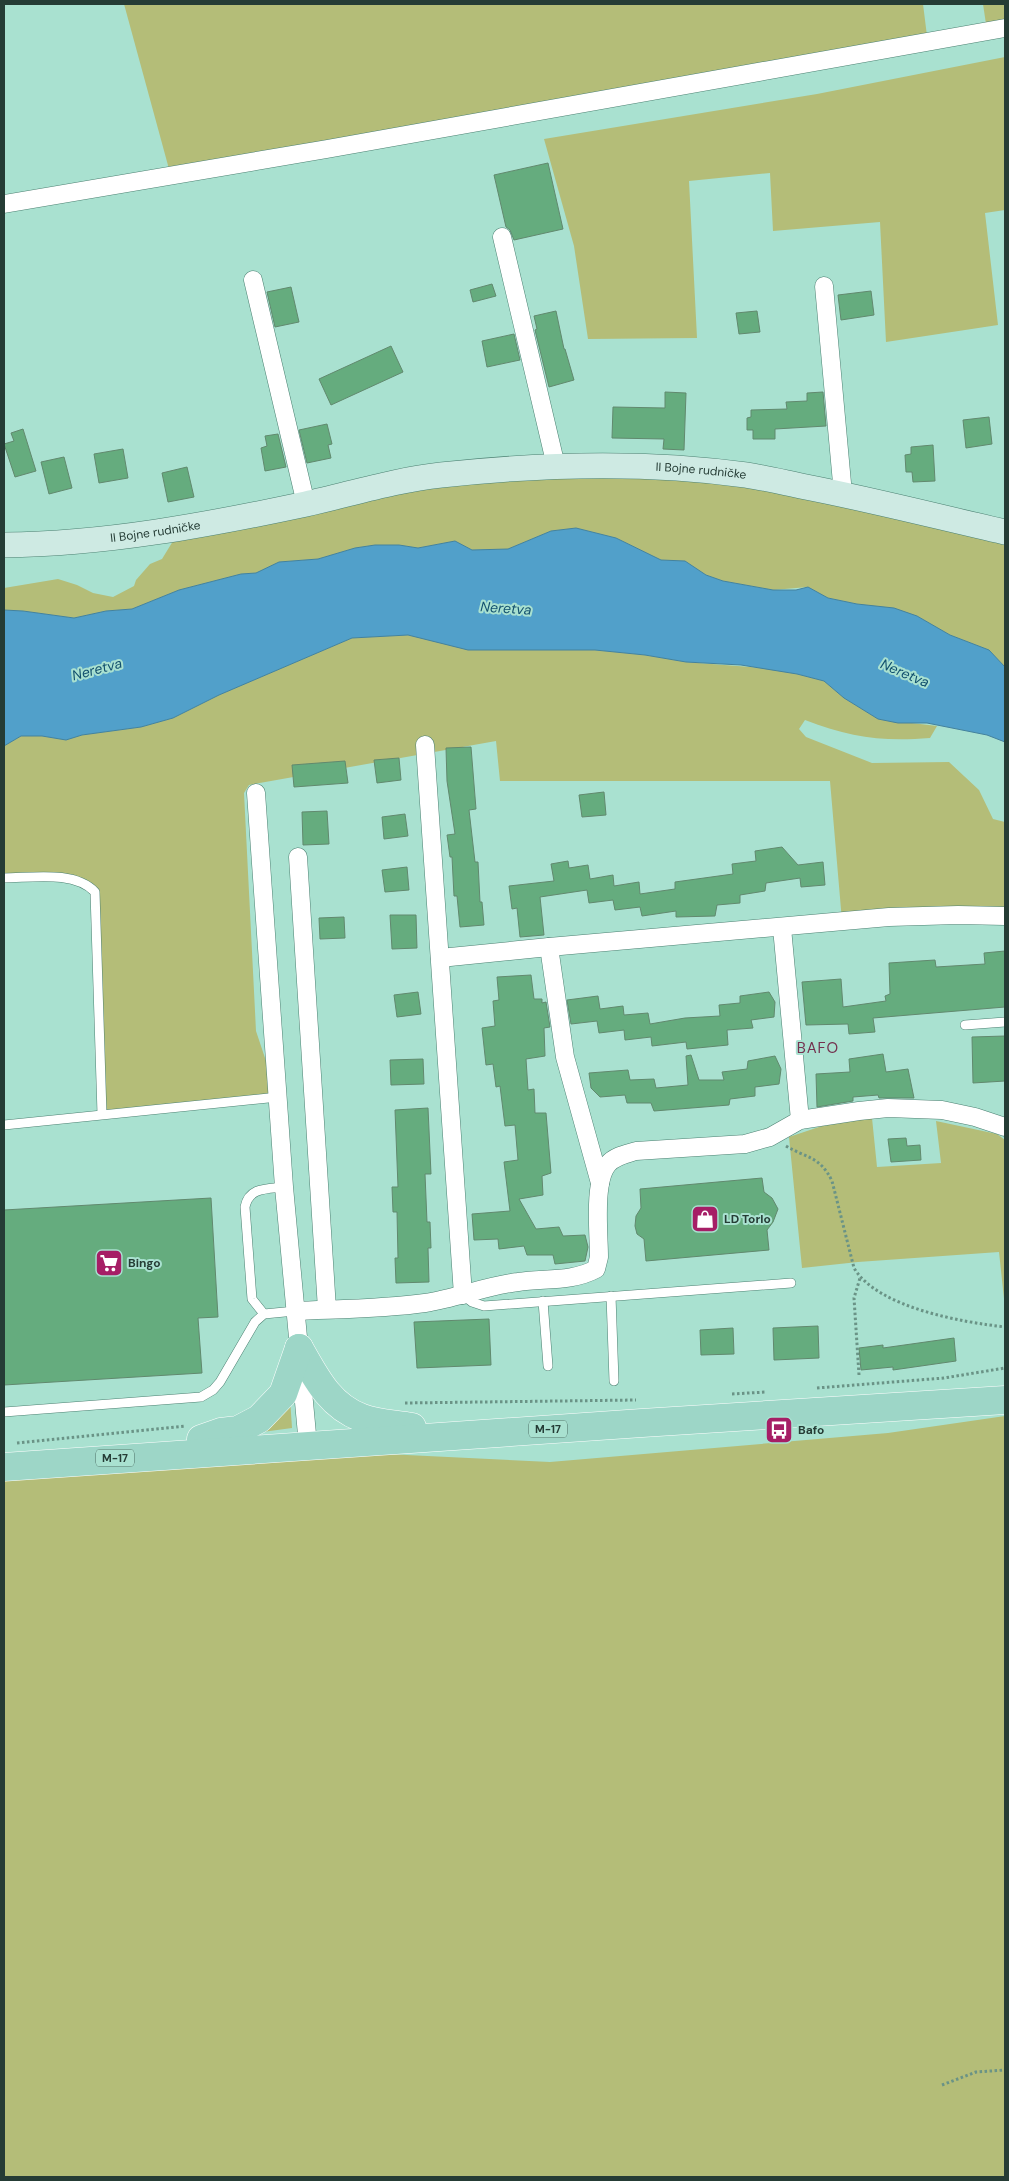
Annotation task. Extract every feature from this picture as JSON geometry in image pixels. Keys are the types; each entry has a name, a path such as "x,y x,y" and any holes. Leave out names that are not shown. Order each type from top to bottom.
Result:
{"main road":[{"path":"299,1348 320,1385 330,1397 346,1410 372,1421 455,1435"},
{"path":"173,1454 194,1441 221,1432 238,1430 259,1419 283,1394 299,1348"},
{"name":"M-17","path":"7,1455 173,1454 1005,1400"}],"street":[{"path":"4,204 327,149 1005,28"},
{"path":"502,237 556,466"},
{"path":"253,280 306,504"},
{"path":"824,286 843,494"},
{"name":"II Bojne rudničke","path":"4,545 98,540 181,528 306,504 385,485 438,476 556,466 650,466 747,475 843,494 1005,532"},
{"path":"425,744 462,1295"},
{"path":"256,794 284,1187 308,1445"},
{"path":"298,856 327,1309"},
{"path":"440,958 889,917 1005,916"},
{"path":"782,928 800,1120"},
{"path":"296,1311 426,1303 462,1295 473,1290 519,1282 568,1278 596,1269 599,1257 600,1183 565,1057 549,947"},
{"path":"600,1183 609,1163 618,1156 636,1151 745,1144 770,1137 800,1120 859,1111 942,1110 975,1117 1005,1127"}],"lane":[{"path":"4,878 66,878 83,882 95,892 102,1114"},
{"path":"965,1025 1005,1022"},
{"path":"4,1125 278,1097"},
{"path":"264,1314 252,1298 247,1197 252,1193 284,1187"},
{"path":"462,1295 472,1302 484,1306 791,1284"},
{"path":"611,1296 614,1381"},
{"path":"543,1301 548,1366"},
{"path":"4,1412 201,1397 213,1390 220,1382 255,1322 264,1314 296,1311"}],"path":[{"path":"770,1137 790,1149 815,1159 826,1169 832,1181 848,1251 854,1268 860,1278 872,1288 912,1307 955,1319 1005,1327"},
{"path":"859,1375 854,1298 860,1278"},
{"path":"809,1389 944,1378 1005,1368"},
{"path":"730,1394 774,1391"},
{"path":"396,1403 640,1400"},
{"path":"7,1455 194,1425"},
{"path":"942,2085 976,2072 1005,2070"}],"green space":[{"path":"124,4 923,4 927,36 169,169"},
{"path":"983,4 1005,4 1005,20 986,24"},
{"path":"1005,57 1005,210 985,213 998,325 886,342 880,222 773,231 770,173 689,181 697,338 588,339 574,246 544,139 817,94"},
{"path":"650,466 1005,532 1005,667 989,650 950,635 917,616 828,598 808,587 773,590 723,581 706,575 685,561 661,560 616,538 576,528 551,531 508,549 472,550 455,541 418,548 398,545 375,545 355,548 318,559 279,562 256,573 241,574 179,590 132,609 106,611 74,618 4,610 4,588 58,579 93,593 113,597 134,586 136,580 150,564 162,559 181,528 385,485"},
{"path":"408,635 432,640 530,650 595,650 645,655 686,662 763,668 824,681 844,698 878,719 937,726 930,738 912,739 866,737 837,731 805,720 799,729 806,737 872,763 949,762 979,790 993,819 1005,822 1005,916 842,921 830,781 500,781 496,741 249,785 244,793 256,1031 278,1097 102,1114 95,892 83,882 4,878 4,746 21,736 42,736 66,740 82,735 141,727 173,718 219,695 352,638"},
{"path":"872,1118 877,1167 941,1163 936,1121 997,1134 1005,1140 1005,1308 999,1252 802,1268 789,1137 822,1126"},
{"path":"290,1398 292,1428 255,1433"},
{"path":"1005,1416 1005,2177 4,2177 4,1479 386,1454 550,1462 888,1433"}],"water":[{"name":"Neretva","path":"576,528 616,538 661,560 685,561 706,575 723,581 773,590 796,590 808,587 828,598 857,604 894,608 917,616 950,635 989,650 1005,667 1005,742 987,735 927,723 898,723 878,719 844,698 824,681 797,674 741,665 686,662 645,655 595,650 468,650 408,635 352,638 219,695 173,718 141,727 82,735 66,740 42,736 21,736 4,746 4,610 74,618 106,611 132,609 179,590 241,574 256,573 279,562 318,559 355,548 375,545 399,545 418,548 455,541 472,550 508,549 551,531"}],"building":[{"path":"548,163 563,229 514,240 510,230 506,227 494,175"},
{"path":"492,284 496,296 473,302 470,290"},
{"path":"291,287 299,322 275,327 267,292"},
{"path":"871,291 874,315 841,320 838,295"},
{"path":"556,311 564,349 574,380 549,387 535,330 537,329 534,316"},
{"path":"757,311 760,332 739,334 736,313"},
{"path":"514,334 520,360 487,367 482,341"},
{"path":"391,346 403,372 331,405 319,379"},
{"path":"665,392 686,393 684,450 663,449 664,439 612,438 613,407 665,408"},
{"path":"823,392 826,426 775,429 775,439 753,439 753,430 747,430 747,418 751,417 751,410 787,409 786,402 807,401 807,393"},
{"path":"989,417 992,444 966,448 963,420"},
{"path":"327,424 332,444 328,445 331,458 307,463 299,430"},
{"path":"23,429 36,471 15,477 4,444 14,441 11,433"},
{"path":"278,434 286,467 265,471 261,448 267,446 265,436"},
{"path":"933,445 935,481 913,482 912,472 906,472 905,455 911,454 911,447"},
{"path":"123,449 128,478 99,483 94,454"},
{"path":"64,457 72,488 49,494 41,462"},
{"path":"187,467 194,497 168,502 162,473"},
{"path":"471,747 476,809 469,810 475,862 478,862 480,902 482,902 484,925 460,927 457,896 454,896 452,857 450,857 447,835 455,834 447,781 446,748"},
{"path":"399,758 401,780 377,783 374,760"},
{"path":"345,761 348,783 294,787 292,765"},
{"path":"604,792 606,815 582,817 579,795"},
{"path":"327,811 329,844 303,845 302,812"},
{"path":"405,814 408,836 384,839 382,817"},
{"path":"782,847 798,865 823,862 825,885 801,887 800,878 766,883 765,891 740,895 740,903 717,905 715,916 676,917 676,911 642,916 640,907 615,910 613,900 589,903 587,890 540,897 544,935 520,937 517,908 512,909 509,886 554,881 551,864 568,861 569,868 588,865 590,879 613,875 614,886 639,882 640,894 675,889 675,882 733,874 732,864 756,861 755,851"},
{"path":"407,867 409,890 385,892 382,870"},
{"path":"390,915 416,915 417,948 392,949"},
{"path":"344,917 345,938 320,939 319,918"},
{"path":"1005,951 1005,1007 873,1018 875,1032 849,1034 848,1024 806,1025 802,982 841,979 843,1007 886,1001 885,996 890,994 889,963 935,960 936,967 985,964 984,953"},
{"path":"531,975 534,999 542,999 542,1003 546,1002 550,1027 544,1028 545,1056 526,1059 528,1090 534,1089 535,1113 546,1113 551,1173 542,1176 543,1195 519,1199 536,1229 559,1227 563,1236 585,1235 588,1247 585,1261 555,1264 553,1255 527,1255 524,1246 499,1249 498,1239 474,1240 472,1214 510,1211 504,1162 518,1160 515,1125 505,1126 500,1086 496,1087 493,1064 486,1065 482,1028 495,1026 493,1001 499,1000 497,977"},
{"path":"418,992 421,1014 397,1017 394,995"},
{"path":"769,992 775,1002 774,1017 751,1020 753,1028 727,1030 728,1045 687,1049 686,1042 652,1046 651,1037 625,1040 624,1030 599,1033 597,1021 571,1024 567,1000 598,996 600,1009 623,1006 624,1015 648,1013 650,1024 685,1018 720,1016 719,1005 740,1003 740,996"},
{"path":"1005,1036 1005,1081 973,1083 972,1037"},
{"path":"883,1054 886,1072 908,1069 914,1098 879,1098 878,1095 853,1097 853,1101 817,1107 816,1074 850,1072 849,1059"},
{"path":"691,1055 699,1080 724,1080 722,1072 747,1069 748,1061 775,1056 781,1069 779,1084 755,1087 755,1096 730,1099 729,1105 654,1111 651,1103 627,1103 625,1095 600,1097 591,1088 589,1073 628,1070 630,1080 654,1079 656,1088 688,1085 686,1056"},
{"path":"423,1059 424,1084 391,1085 390,1060"},
{"path":"428,1108 431,1174 425,1174 427,1222 430,1222 431,1248 428,1248 429,1282 396,1283 395,1258 398,1258 397,1212 393,1212 392,1187 398,1187 395,1110"},
{"path":"906,1138 907,1146 920,1145 921,1160 891,1162 888,1139"},
{"name":"LD Torlo","path":"762,1178 764,1192 772,1198 778,1209 773,1222 767,1230 769,1250 646,1261 644,1239 637,1234 635,1226 636,1216 641,1208 640,1189"},
{"name":"Bingo","path":"211,1198 218,1317 198,1318 202,1373 4,1385 4,1210"},
{"path":"489,1319 491,1365 417,1368 414,1322"},
{"path":"818,1326 819,1358 774,1360 773,1328"},
{"path":"733,1328 734,1354 701,1355 700,1330"},
{"path":"954,1338 956,1361 893,1370 893,1367 861,1370 859,1348 883,1345 883,1348"}],"place":[{"name":"LD Torlo","path":"705,1219"},
{"name":"Bingo","path":"109,1263"},
{"name":"Bafo","path":"779,1430"}],"district":[{"name":"BAFO","path":"818,1048"}]}
